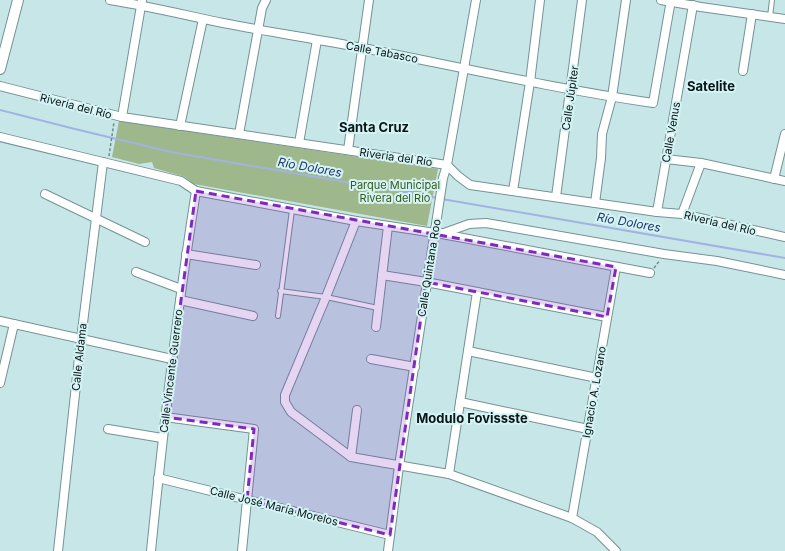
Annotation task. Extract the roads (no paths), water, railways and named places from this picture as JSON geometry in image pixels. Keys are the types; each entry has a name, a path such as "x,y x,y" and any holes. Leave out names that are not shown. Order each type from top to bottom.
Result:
{"street":[{"path":"0,69 18,0"},
{"name":"Calle Tabasco","path":"110,0 142,3 203,19 258,30 362,48 530,82 654,103 671,1"},
{"path":"239,134 265,0"},
{"path":"348,150 369,0"},
{"name":"Calle Quintana Roo","path":"388,551 426,282 443,178 447,165 476,0"},
{"path":"513,191 530,82 540,0"},
{"name":"Calle Júpiter","path":"556,197 582,0"},
{"path":"595,203 601,158 602,134 612,97 626,0"},
{"path":"661,0 699,4 785,19"},
{"path":"122,117 142,3"},
{"name":"Calle Venus","path":"657,212 666,159 699,4"},
{"path":"743,71 752,14"},
{"path":"180,126 203,19"},
{"path":"299,143 317,40"},
{"name":"Riveria del Río","path":"0,86 122,117 447,165 470,185 657,212 682,214 785,238"},
{"path":"774,179 785,134"},
{"path":"0,137 181,181 196,191 292,210 435,233 650,273"},
{"path":"666,159 701,163 785,181"},
{"name":"Calle Aldama","path":"58,551 81,339 103,162"},
{"path":"682,214 701,163"},
{"name":"Calle Vincente Guerrero","path":"151,551 162,438 181,289 196,191"},
{"path":"45,194 145,242"},
{"path":"356,221 285,395 285,402 291,412 352,457 449,474 572,518 597,532 616,551"},
{"path":"435,233 444,233 469,224 486,223 785,275"},
{"path":"376,327 388,226"},
{"path":"186,254 256,265"},
{"name":"Ignacio A. Lozano","path":"572,518 616,267"},
{"path":"136,272 181,289"},
{"path":"382,275 607,317"},
{"path":"449,474 477,292"},
{"path":"180,300 253,316"},
{"path":"0,321 172,359"},
{"path":"0,383 14,324"},
{"path":"468,351 597,378"},
{"path":"371,359 415,367"},
{"path":"460,402 588,429"},
{"path":"352,457 357,410"},
{"path":"165,417 254,429 242,551"},
{"path":"108,429 162,438"},
{"name":"Calle José María Morelos","path":"158,478 390,535"}],"lane":[{"path":"770,17 772,0"},
{"path":"278,316 280,291 292,210"},
{"path":"280,291 326,297 379,308"}],"waterway":[{"name":"Río Dolores","path":"0,110 171,152 438,198"},
{"name":"Río Dolores","path":"442,199 785,258"}],"district":[{"name":"Satelite","path":"711,86"},
{"name":"Santa Cruz","path":"374,127"},
{"name":"Modulo Fovissste","path":"472,418"}],"park label":[{"name":"Parque Municipal Rivera del Río","path":"395,191"}]}
